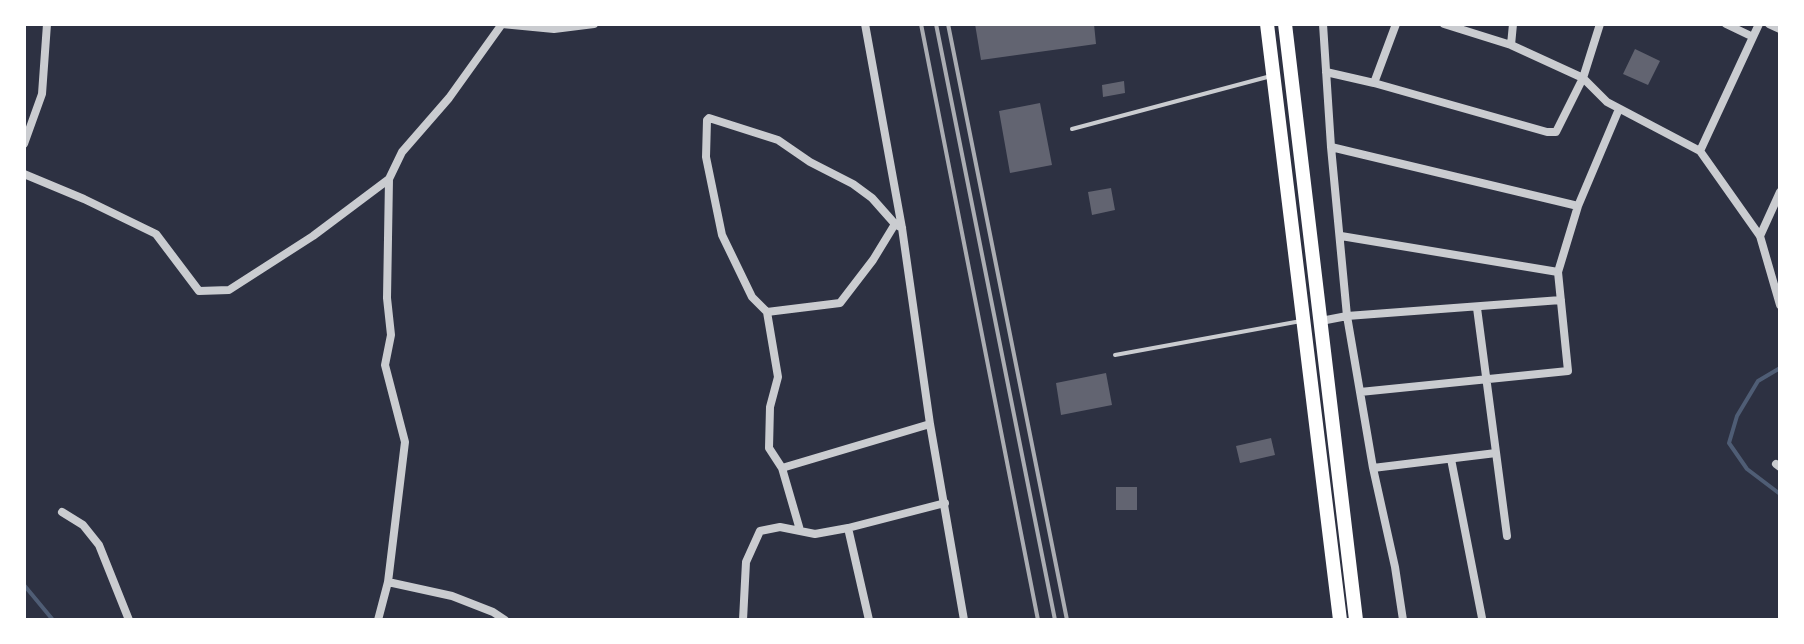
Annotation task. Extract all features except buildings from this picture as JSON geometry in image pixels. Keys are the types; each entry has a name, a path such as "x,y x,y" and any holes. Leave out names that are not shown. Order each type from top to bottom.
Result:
{"highway":[{"path":"1267,24 1340,620"},
{"path":"1285,24 1356,620"}],"street":[{"path":"24,144 42,94 47,24"},
{"path":"378,620 388,582 405,442 385,365 391,335 387,298 389,179 402,152 449,98 502,24 554,29 594,24"},
{"path":"865,24 964,620"},
{"path":"1323,24 1347,316 1403,620"},
{"path":"1374,83 1396,24"},
{"path":"1444,24 1511,45 1583,78 1607,102 1700,151 1760,236 1780,305"},
{"path":"1511,45 1513,24"},
{"path":"1326,72 1556,132 1583,78 1600,24"},
{"path":"1726,24 1751,36"},
{"path":"1700,151 1759,24"},
{"path":"1769,24 1780,29"},
{"path":"1360,392 1568,371 1558,272 1578,206 1619,109"},
{"path":"800,530 782,468 769,448 770,407 778,377 767,312 752,297 722,235 706,157 707,120 709,118 778,140 810,162 853,184 872,198 898,226"},
{"path":"1331,147 1578,206"},
{"path":"24,174 156,234 196,289 205,292 226,291 239,285 313,236 389,179"},
{"path":"1760,236 1777,210 1780,192"},
{"path":"767,312 840,303 898,226"},
{"path":"1341,236 1558,272"},
{"path":"1321,321 1347,316 1561,300"},
{"path":"1477,308 1507,536"},
{"path":"782,468 930,424"},
{"path":"1373,468 1496,453"},
{"path":"1451,459 1482,618"},
{"path":"743,620 746,562 760,531 780,527 815,534 945,503"},
{"path":"62,512 83,525 95,540 129,620"},
{"path":"848,528 869,620"},
{"path":"388,582 452,596 505,620"}],"lane":[{"path":"1072,129 1273,76"},
{"path":"1115,355 1304,321"}],"waterway":[{"path":"1780,368 1758,381 1737,416 1729,443 1747,469 1780,494"},
{"path":"24,585 53,620"}],"railway":[{"path":"921,24 1038,620"},
{"path":"936,24 1055,620"},
{"path":"948,24 1067,620"}]}
